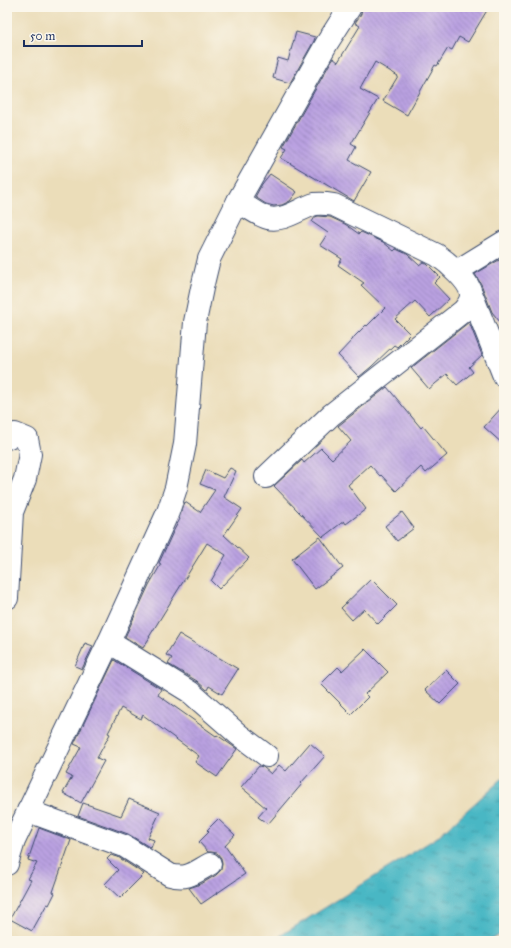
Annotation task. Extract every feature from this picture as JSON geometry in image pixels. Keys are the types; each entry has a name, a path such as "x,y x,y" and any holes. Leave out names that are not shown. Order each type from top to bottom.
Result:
{"street":[{"path":"7,864 14,841 109,642 168,512 176,488 185,444 195,322 209,259 238,201 327,43 350,7"},
{"path":"238,201 272,219 280,218 315,204 334,205 437,255 448,263 467,284 504,376"},
{"path":"457,272 504,242"},
{"path":"266,477 331,415 463,311 469,303 471,293"},
{"path":"7,438 15,434 28,439 30,454 25,479 12,512 7,598"},
{"path":"109,642 190,692 239,735 267,756"},
{"path":"28,811 124,846 170,875 179,877 187,876 210,864"}],"water":[{"path":"504,777 504,933 487,941 272,941 436,838"}],"building":[{"path":"362,7 489,7 468,42 459,37 452,50 448,48 437,66 435,65 407,115 383,101 398,76 375,62 360,89 378,99 351,144 356,147 349,160 371,172 354,201 281,158 287,149 283,147 333,58 338,62 360,26 355,23 361,14"},
{"path":"296,32 315,37 314,41 290,83 273,78 278,58 288,61"},
{"path":"270,174 297,192 290,201 282,205 274,206 266,204 255,197 262,184"},
{"path":"315,217 330,217 345,224 359,234 361,232 383,242 394,251 396,249 407,254 419,265 423,262 427,264 440,277 434,283 449,299 430,317 415,301 395,319 410,334 397,347 394,345 359,377 338,355 366,325 367,326 385,308 361,285 364,283 338,265 342,259 320,245 328,233 312,222"},
{"path":"499,260 504,268 504,327 492,312 481,284 475,274"},
{"path":"469,322 482,355 469,367 473,372 457,385 447,374 429,389 411,368"},
{"path":"387,387 421,428 423,426 447,455 426,473 421,467 396,491 370,465 348,485 366,509 346,524 344,521 323,537 274,486 302,460 304,463 321,448 332,459 351,441 338,426"},
{"path":"504,405 504,445 484,427"},
{"path":"230,468 236,471 224,497 242,509 224,535 249,558 219,589 211,581 226,555 207,543 143,648 125,637 149,585 161,564 159,563 180,519 179,518 185,502 200,512 215,490 200,484 206,470 223,478"},
{"path":"402,512 414,528 397,541 385,526"},
{"path":"320,537 343,568 315,589 292,559"},
{"path":"371,579 397,605 378,624 364,609 352,620 341,608"},
{"path":"179,634 238,669 222,694 209,686 207,690 197,681 168,664 172,658 166,655"},
{"path":"85,643 93,646 82,669 75,666"},
{"path":"365,649 388,672 365,694 368,697 351,714 321,684 338,667 342,671"},
{"path":"114,660 161,689 158,695 237,749 217,777 195,762 199,756 143,715 141,719 121,708 108,733 110,734 97,758 104,761 81,803 63,793 72,777 66,774 81,747 74,744"},
{"path":"446,670 460,684 440,704 425,690"},
{"path":"310,743 325,756 268,824 258,817 266,808 241,787 259,766 263,767 271,774 279,765 286,771"},
{"path":"129,799 160,812 148,838 154,840 151,848 128,834 78,816 83,803 121,816"},
{"path":"218,819 235,835 225,846 245,874 201,904 189,888 201,884 216,875 221,870 221,858 217,853 208,852 199,842 209,832 207,830"},
{"path":"39,828 71,840 53,892 55,893 32,931 10,919 31,880 28,879 37,863 28,860"},
{"path":"111,855 118,857 144,874 120,898 105,884 118,870 107,859"}]}
